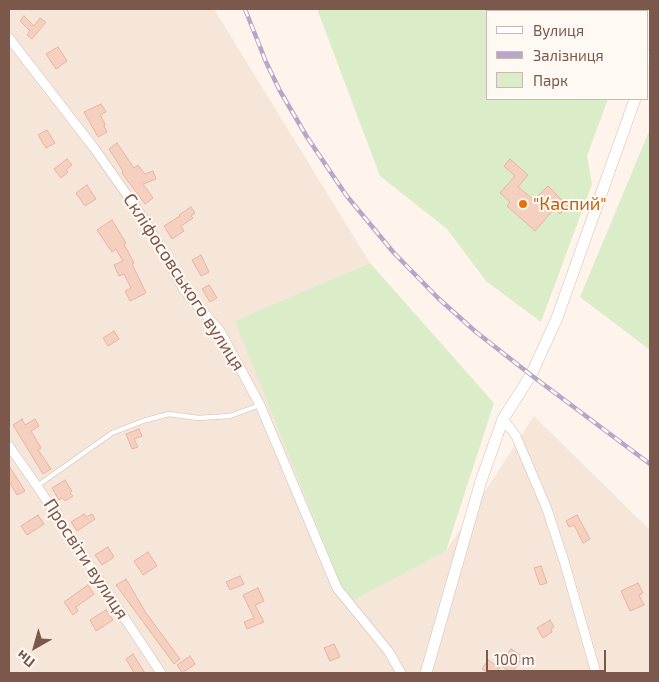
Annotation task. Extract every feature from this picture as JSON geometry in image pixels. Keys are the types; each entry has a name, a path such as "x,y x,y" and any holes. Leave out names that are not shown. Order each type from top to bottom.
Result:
{"main road":[{"path":"426,673 480,481 504,419 531,375 557,318 635,100"}],"street":[{"name":"Скліфосовського вулиця","path":"9,38 94,148 144,219 184,290 220,331 260,404 337,588 389,652 401,673"},
{"path":"504,419 516,436 547,509 596,673"},
{"name":"Просвіти вулиця","path":"9,446 38,486 161,673"}],"lane":[{"path":"38,486 112,433 143,421 169,414 198,418 230,416 260,404"}],"shaded area":[{"path":"9,9 214,9 370,263 236,322 446,551 534,416 650,530 650,673 9,673"}],"green space":[{"path":"317,9 640,9 487,10 487,100 608,100 587,156 592,184 541,322 486,281 447,229 380,176"},
{"path":"650,129 650,350 580,297"},
{"path":"370,263 494,403 446,551 348,603 235,321"}],"building":[{"path":"24,16 34,26 40,18 46,22 32,39 27,35 30,31 20,21"},
{"path":"58,47 67,61 56,69 46,54"},
{"path":"101,104 106,112 100,115 107,132 98,137 84,112"},
{"path":"47,130 55,143 46,148 38,135"},
{"path":"117,143 134,168 138,165 145,174 153,171 156,179 143,184 153,198 145,204 122,173 123,171 109,149"},
{"path":"67,159 72,165 61,178 54,169"},
{"path":"510,159 528,175 518,187 534,200 548,186 568,206 560,214 554,209 535,231 507,206 510,202 500,193 515,176 504,166"},
{"path":"87,185 96,199 85,206 76,193"},
{"path":"191,207 195,213 191,216 193,218 181,226 184,231 172,239 164,226"},
{"path":"112,220 126,243 124,244 134,263 132,264 146,293 130,301 125,291 131,288 124,274 119,276 114,265 123,261 116,249 112,252 97,230"},
{"path":"201,255 209,272 201,276 192,260"},
{"path":"209,285 217,298 210,302 202,289"},
{"path":"114,331 119,339 108,346 103,338"},
{"path":"22,419 25,425 35,419 39,426 31,431 41,448 38,450 51,469 43,474 13,425"},
{"path":"139,429 142,436 134,439 138,447 132,449 126,434"},
{"path":"9,466 25,491 17,495 9,482"},
{"path":"65,480 73,496 65,501 62,498 59,500 52,488"},
{"path":"84,514 86,517 92,514 95,519 77,531 71,522"},
{"path":"38,515 44,524 27,535 21,526"},
{"path":"577,515 590,539 583,543 574,525 569,527 566,521"},
{"path":"108,547 114,557 102,565 95,555"},
{"path":"148,552 157,566 143,575 134,561"},
{"path":"541,566 547,583 540,585 534,568"},
{"path":"240,576 244,584 230,590 226,582"},
{"path":"126,579 146,613 180,659 174,664 116,585"},
{"path":"638,583 643,593 639,595 644,605 630,611 621,591"},
{"path":"88,585 94,594 76,607 78,611 73,615 64,602"},
{"path":"258,588 264,601 255,605 264,622 247,629 244,622 254,618 243,595"},
{"path":"106,610 113,620 96,631 90,620"},
{"path":"550,620 554,627 551,629 552,632 543,638 537,628"},
{"path":"334,644 340,657 330,661 324,648"},
{"path":"511,649 523,657 512,673 500,665"},
{"path":"133,654 145,673 134,673 126,659"},
{"path":"190,656 195,664 182,673 177,665"},
{"path":"488,660 500,668 496,673 489,673 482,669"}],"railway":[{"path":"245,9 280,91 307,137 346,195 394,253 438,298 476,332 650,464"}],"place":[{"name":"\"Каспий\"","path":"523,204"}]}
